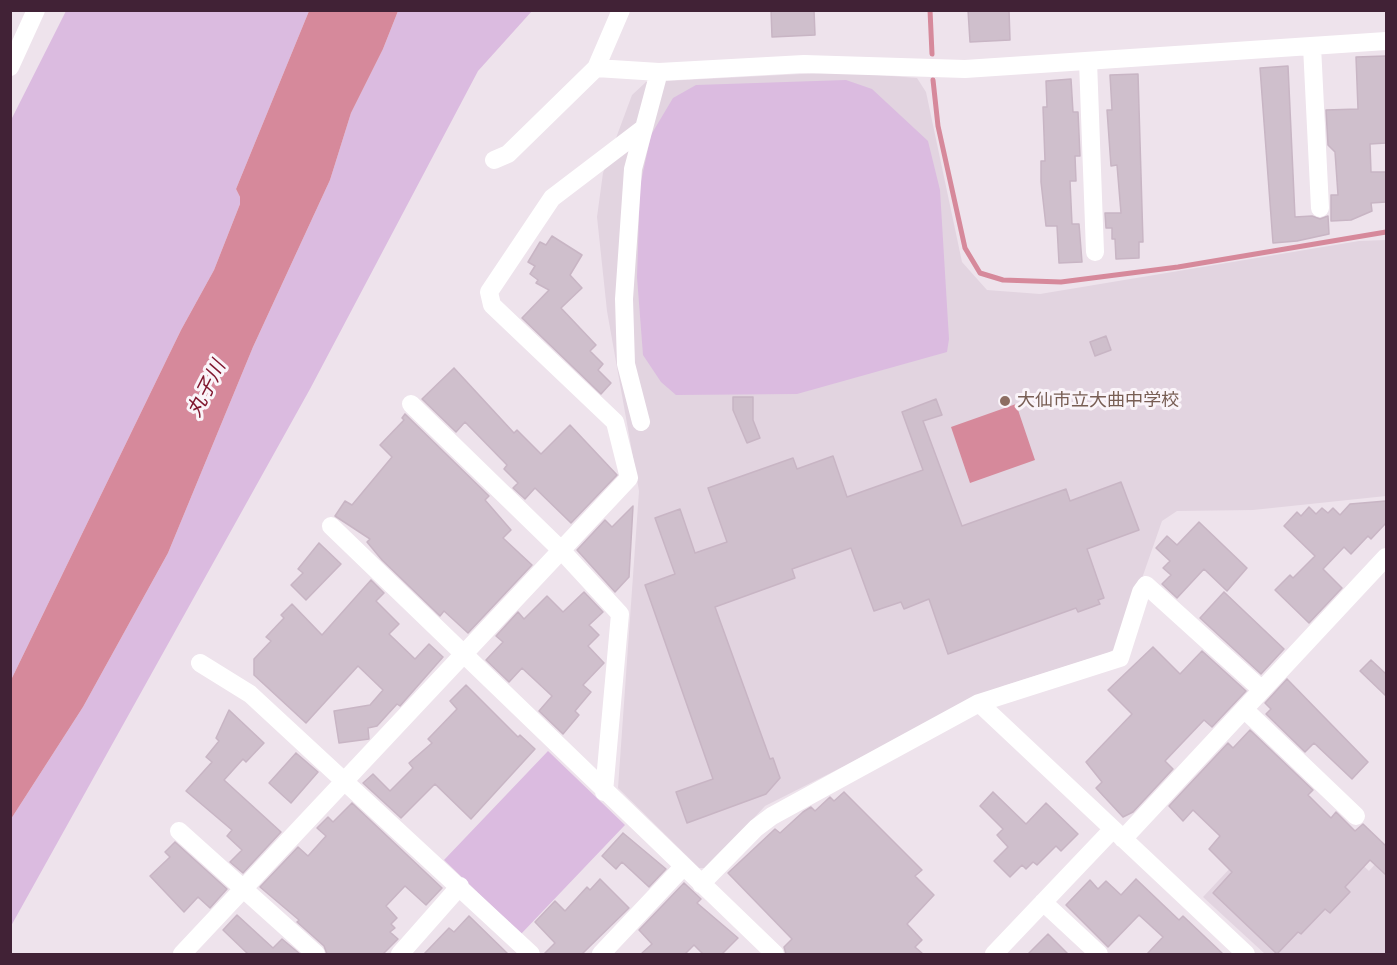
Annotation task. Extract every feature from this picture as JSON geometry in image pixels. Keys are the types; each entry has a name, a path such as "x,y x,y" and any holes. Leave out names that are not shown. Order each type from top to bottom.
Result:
{"street":[{"path":"10,67 36,10"},
{"path":"494,160 508,154 596,68 621,10"},
{"path":"596,68 659,72 804,64 965,69 1386,41"},
{"path":"1312,46 1320,207"},
{"path":"1088,61 1095,252"},
{"path":"641,423 626,364 624,299 633,169 659,72"},
{"path":"182,954 628,478 615,422 492,304 489,292 552,198 644,128"},
{"path":"411,404 561,550 620,614 604,792"},
{"path":"331,526 604,792 775,954"},
{"path":"993,954 1043,902 1118,834 1244,709 1386,557"},
{"path":"701,884 756,828 772,816 979,703 1120,658 1141,592 1146,585 1262,690"},
{"path":"200,663 250,694 531,954"},
{"path":"979,703 1246,954"},
{"path":"1244,709 1356,816"},
{"path":"179,831 316,954"},
{"path":"601,954 682,867"},
{"path":"405,953 460,886"},
{"path":"1043,902 1099,954"}],"shaded area":[{"path":"66,11 309,11 236,189 240,197 240,204 214,270 181,330 11,680 11,120"},
{"path":"398,11 532,11 478,71 310,389 11,926 11,819 83,707 168,553 253,347 330,180 351,113 383,49"},
{"name":"大仙市立大曲中学校","path":"840,72 917,78 926,92 962,262 987,290 1040,294 1359,241 1386,240 1386,496 1253,510 1177,511 1162,521 1118,647 1108,653 1003,686 765,806 708,868 699,868 618,788 639,491 607,311 597,217 603,173 632,95 646,82"},
{"path":"846,80 872,89 928,141 940,190 949,339 947,352 797,394 676,395 661,382 643,355 637,277 640,186 651,135 673,98 696,85"},
{"path":"548,751 625,825 521,934 444,860"},
{"path":"1280,815 1339,843 1369,871 1386,852 1386,954 1265,954 1203,897"}],"water":[{"name":"丸子川","path":"309,11 398,11 383,49 351,113 330,180 253,347 168,553 83,707 11,819 11,680 181,330 214,270 240,204 240,197 236,189"},
{"path":"1016,404 1035,460 970,483 951,427"}],"building":[{"path":"771,10 814,10 815,35 772,37"},
{"path":"968,10 1009,10 1010,40 970,42"},
{"path":"1386,56 1386,143 1370,144 1371,172 1386,172 1386,202 1371,203 1372,211 1351,220 1331,221 1331,195 1338,195 1335,152 1328,145 1326,110 1358,109 1356,57"},
{"path":"1288,66 1295,217 1312,216 1320,219 1328,216 1329,234 1297,241 1273,243 1260,68"},
{"path":"1138,74 1143,242 1139,242 1139,258 1116,259 1115,239 1112,239 1112,228 1106,228 1105,213 1121,213 1117,165 1111,166 1107,110 1112,110 1110,75"},
{"path":"1071,79 1073,112 1078,112 1080,156 1075,156 1076,181 1070,181 1072,224 1079,224 1082,262 1059,263 1057,226 1046,226 1041,182 1041,161 1045,161 1043,107 1047,107 1046,81"},
{"path":"552,236 582,255 570,275 582,288 561,308 596,345 590,351 603,364 598,370 611,383 601,394 522,318 549,290 536,283 538,280 530,274 535,266 528,262 540,242 546,245"},
{"path":"1106,336 1111,350 1095,356 1090,342"},
{"path":"454,368 514,433 517,430 541,454 570,425 617,475 571,523 535,488 525,499 513,488 518,483 504,469 507,465 465,422 456,432 422,399"},
{"path":"733,397 753,397 753,420 760,438 747,443 733,410"},
{"path":"936,399 942,415 923,421 962,526 1066,489 1070,501 1121,482 1139,530 1087,549 1104,598 1098,600 1100,604 1078,612 1076,608 948,654 929,599 904,609 901,602 874,611 851,548 792,569 795,578 715,607 770,759 773,758 780,778 766,794 687,823 676,792 713,779 645,585 675,574 655,518 680,509 695,553 727,542 708,488 793,458 797,469 833,456 847,497 923,470 902,412"},
{"path":"405,414 489,496 485,500 511,530 503,538 532,565 468,633 444,611 440,616 382,560 367,542 370,539 335,516 345,501 352,505 392,457 380,445 404,420 402,418"},
{"path":"1386,501 1386,523 1371,539 1368,536 1351,554 1344,547 1323,569 1342,588 1309,623 1275,590 1290,575 1293,578 1315,556 1284,526 1297,512 1301,516 1309,507 1316,514 1322,508 1328,513 1333,508 1340,515 1350,504"},
{"path":"633,506 629,577 615,592 577,550 605,520 612,527"},
{"path":"1199,522 1247,568 1227,591 1204,569 1177,598 1162,584 1171,575 1163,568 1170,561 1156,548 1167,536 1177,545"},
{"path":"319,543 341,564 306,600 291,585 303,573 298,569"},
{"path":"371,580 384,593 376,601 399,624 389,634 415,659 429,644 443,657 400,706 397,704 377,726 368,728 369,739 339,743 334,711 370,705 383,690 358,666 306,723 254,675 254,659 271,641 266,637 284,618 281,615 292,604 322,635"},
{"path":"584,592 603,612 589,625 599,635 588,646 604,663 583,685 591,692 575,711 579,715 563,734 539,711 552,696 522,668 509,682 486,660 503,642 496,636 518,612 524,619 547,596 563,612"},
{"path":"1224,592 1284,649 1261,674 1200,618"},
{"path":"1153,647 1180,674 1202,651 1246,691 1212,727 1204,720 1165,761 1173,769 1133,812 1123,817 1096,788 1102,782 1086,762 1132,714 1108,690"},
{"path":"1371,660 1386,674 1386,696 1360,671"},
{"path":"1287,679 1368,762 1352,779 1314,743 1305,752 1266,714 1271,709 1265,703"},
{"path":"466,685 518,737 520,735 535,749 471,819 435,784 401,818 363,783 373,774 390,791 413,768 409,763 432,743 428,739 457,709 450,701"},
{"path":"229,710 264,743 246,762 243,759 224,780 281,832 243,873 230,862 242,850 227,836 232,830 186,791 212,762 206,757 219,741 216,738"},
{"path":"1250,730 1313,790 1308,795 1331,818 1336,812 1355,831 1363,824 1386,846 1386,875 1370,860 1345,887 1350,892 1330,913 1325,909 1301,934 1298,932 1277,954 1213,893 1232,872 1209,849 1220,836 1193,810 1183,821 1169,806 1228,743 1233,748"},
{"path":"296,753 318,772 291,803 269,783"},
{"path":"844,792 922,870 915,876 934,895 907,924 922,940 915,947 923,954 786,954 784,947 792,939 728,873 775,829 780,833 803,812 811,807 815,811 830,797 834,801"},
{"path":"993,792 1026,824 1046,803 1078,834 1061,851 1056,846 1037,865 1033,862 1026,869 1022,865 1010,877 994,861 1008,847 997,835 1003,829 980,806"},
{"path":"352,803 442,888 426,905 405,886 386,906 397,918 391,924 395,928 390,932 398,939 383,954 327,954 324,946 297,922 299,920 260,887 298,847 308,856 326,836 317,828 328,817 333,822"},
{"path":"623,833 666,869 649,887 622,862 616,869 602,856"},
{"path":"175,842 227,889 210,908 198,897 184,912 150,876 170,857 165,852"},
{"path":"600,879 629,908 582,954 544,954 555,943 535,922 555,901 565,911 587,887 590,890"},
{"path":"1136,879 1179,920 1183,916 1223,954 1147,954 1163,937 1139,915 1108,947 1066,905 1090,880 1098,889 1106,881 1121,895"},
{"path":"684,883 701,899 697,903 738,938 722,954 703,954 694,945 685,954 641,954 652,944 639,930"},
{"path":"237,915 273,948 282,939 300,954 248,954 223,930"},
{"path":"469,916 508,954 424,954 449,928 454,932"},
{"path":"1048,934 1068,954 1028,954"}],"waterway":[{"path":"930,10 932,54"},
{"path":"933,80 938,126 965,248 980,273 1003,280 1061,282 1178,267 1386,232"}],"place":[{"name":"大仙市立大曲中学校","path":"1005,401"}]}
